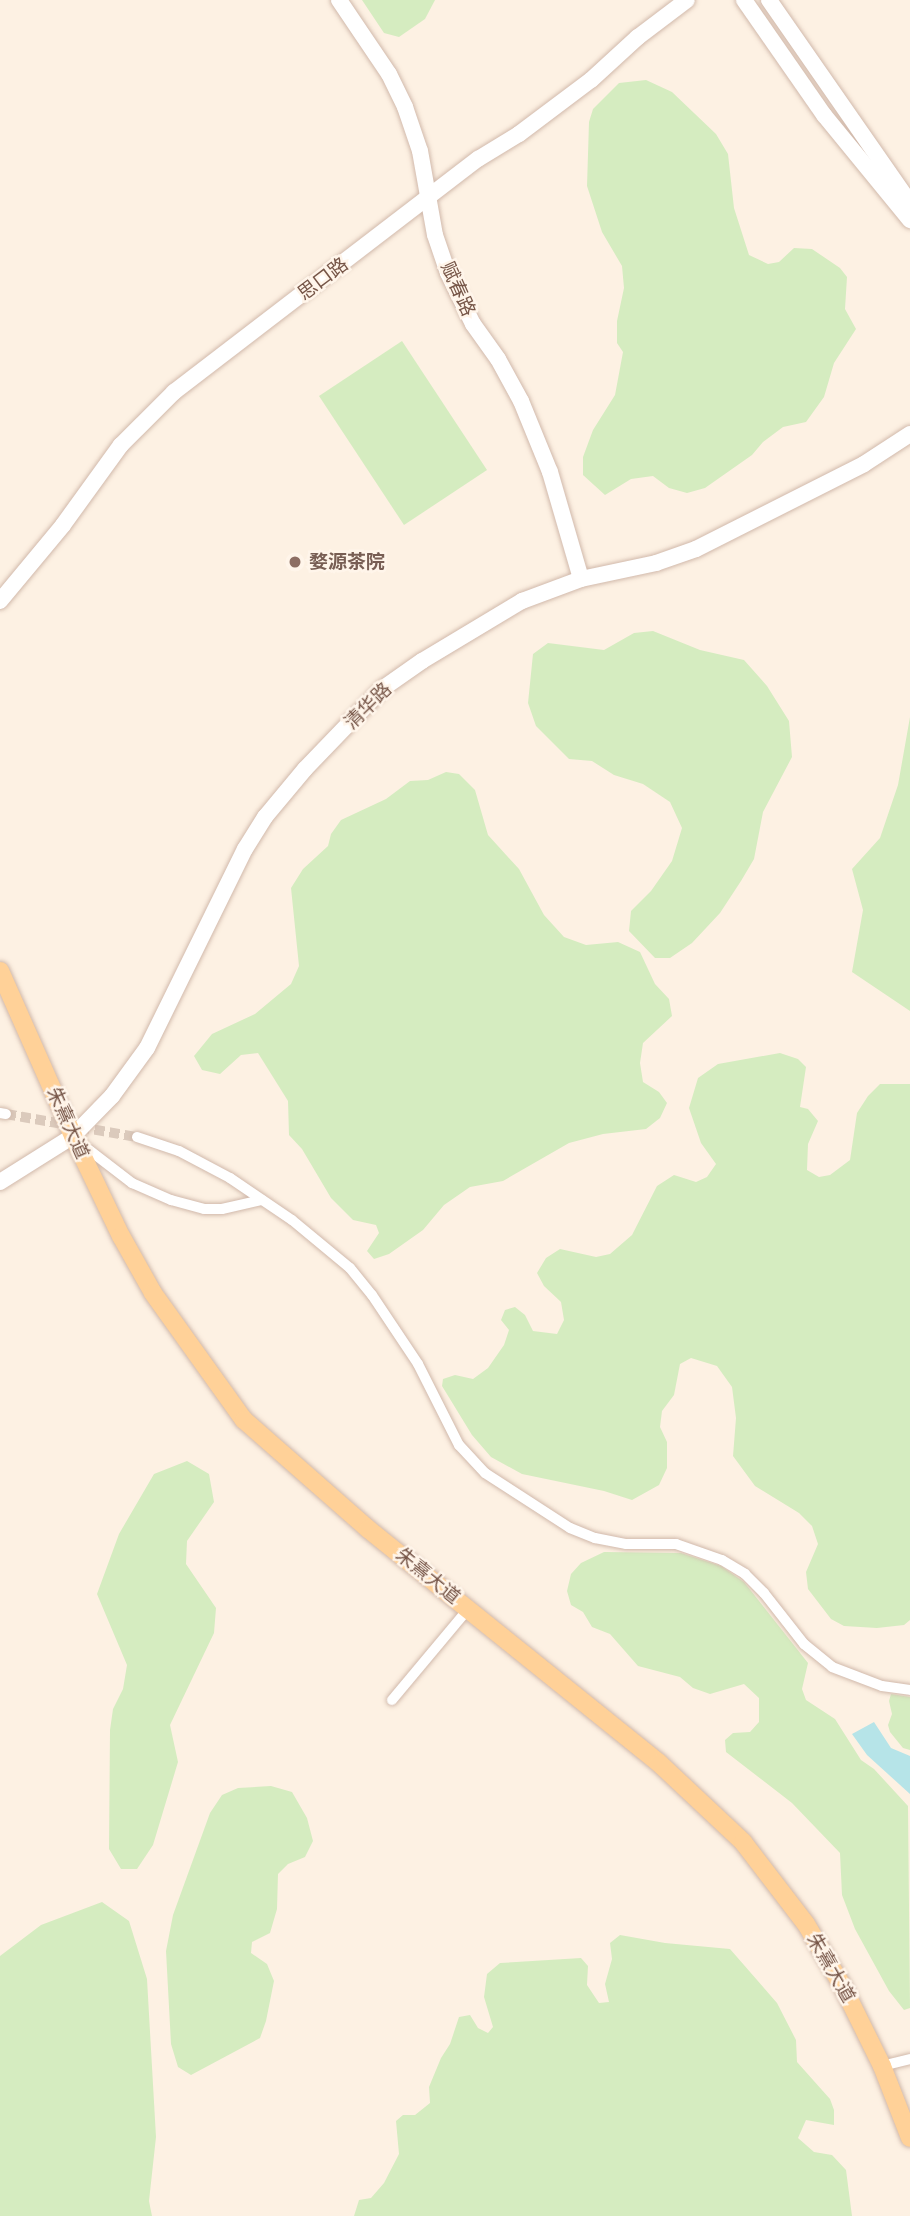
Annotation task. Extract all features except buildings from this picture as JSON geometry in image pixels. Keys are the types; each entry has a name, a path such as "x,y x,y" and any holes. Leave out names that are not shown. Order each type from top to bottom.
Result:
{"main road":[{"name":"赋春路","path":"339,0 389,74 405,107 420,151 435,235 448,272 473,324 498,359 521,401 550,472 581,579"},
{"name":"思口路","path":"0,601 64,524 121,445 174,392 430,196 591,80 638,37 687,0"},
{"path":"744,0 824,115 910,220"},
{"path":"769,0 910,203"},
{"name":"清华路","path":"0,1182 73,1136 112,1096 147,1048 244,849 265,817 305,769 382,689 422,661 522,601 581,579 643,566 696,549 864,464 910,434"},
{"name":"朱熹大道","path":"0,971 73,1136 121,1236 153,1293 244,1420 357,1520 659,1763 743,1842 811,1933 843,1987 882,2066 910,2138"}],"street":[{"path":"73,1136 124,1179 171,1200 204,1209 222,1209 262,1200"},
{"path":"137,1137 179,1151 262,1200 292,1220 358,1277 418,1364 459,1445 485,1473 570,1528 595,1538 626,1544 676,1544 722,1560 754,1583 804,1644 832,1667 882,1686 910,1689"},
{"path":"393,1700 469,1608"},
{"path":"882,2066 910,2059"}],"green space":[{"path":"362,0 435,0 425,19 399,37 384,33"},
{"path":"646,80 672,92 716,134 728,154 734,208 749,255 768,264 779,262 794,248 812,249 840,268 847,277 845,309 856,329 834,363 824,397 806,422 783,427 763,442 752,455 705,488 687,493 669,488 653,476 631,479 605,495 583,475 583,457 593,430 615,395 623,352 617,343 617,321 624,288 622,266 602,232 587,186 589,122 593,109 619,83"},
{"path":"402,341 487,470 404,525 319,396"},
{"path":"653,631 700,650 744,660 767,686 789,721 792,757 763,812 754,859 741,881 720,913 692,943 670,958 655,958 629,931 631,911 651,891 672,861 682,828 670,802 643,784 614,775 592,761 569,759 536,726 528,703 533,654 548,643 604,650 634,633"},
{"path":"910,717 910,1011 852,972 863,910 852,869 880,838 898,785"},
{"path":"446,772 459,774 475,790 488,835 519,869 544,915 564,937 586,945 618,942 640,952 655,984 669,999 672,1016 643,1043 640,1063 643,1082 659,1092 667,1103 660,1118 646,1129 603,1134 569,1143 503,1181 470,1187 444,1205 423,1230 389,1254 374,1259 367,1251 379,1233 376,1225 353,1220 331,1198 302,1149 289,1135 288,1101 258,1053 241,1055 220,1074 202,1070 194,1056 212,1034 255,1014 291,984 299,966 291,888 303,869 328,846 331,834 341,820 386,799 410,781 428,780"},
{"path":"780,1053 798,1059 806,1067 800,1107 808,1109 818,1121 808,1144 807,1170 819,1177 830,1175 850,1160 857,1113 868,1096 880,1084 910,1084 910,1620 904,1625 877,1628 844,1626 831,1619 808,1589 806,1572 818,1544 812,1526 799,1513 755,1486 733,1456 736,1418 732,1387 717,1366 691,1358 680,1364 674,1395 662,1411 660,1427 667,1442 667,1468 659,1485 632,1500 604,1491 522,1474 491,1457 472,1435 442,1386 443,1379 455,1375 473,1379 488,1368 504,1345 509,1330 501,1320 505,1310 515,1307 525,1315 533,1331 557,1334 564,1320 561,1302 544,1286 537,1273 546,1258 560,1249 596,1257 610,1254 632,1235 657,1186 674,1175 696,1182 707,1177 716,1164 701,1143 689,1108 698,1078 718,1064"},
{"path":"187,1461 209,1474 214,1502 187,1541 186,1564 216,1608 214,1633 170,1725 178,1762 153,1845 137,1869 121,1869 109,1849 110,1730 113,1709 123,1689 127,1665 97,1594 119,1534 154,1474"},
{"path":"604,1552 681,1553 721,1566 744,1582 808,1663 802,1689 806,1700 835,1719 861,1760 874,1769 908,1806 910,2008 904,2010 889,1991 855,1929 842,1895 840,1853 792,1803 726,1752 725,1740 733,1733 750,1732 759,1722 759,1698 744,1684 710,1694 693,1688 680,1677 638,1666 610,1634 592,1627 583,1612 571,1605 567,1591 571,1574 581,1563"},
{"path":"891,1694 910,1697 910,1750 903,1748 890,1732 888,1725 892,1714 889,1701"},
{"path":"271,1786 292,1792 307,1818 313,1841 305,1857 288,1864 278,1874 277,1909 270,1933 252,1942 251,1953 267,1964 274,1981 266,2021 260,2038 191,2075 178,2067 171,2044 166,1951 173,1915 210,1813 222,1795 238,1788"},
{"path":"102,1902 129,1921 147,1979 156,2137 149,2201 152,2216 0,2216 0,1956 41,1925"},
{"path":"620,1935 665,1943 730,1949 777,2003 796,2040 797,2062 830,2099 834,2110 834,2125 806,2120 798,2138 814,2152 832,2155 846,2170 852,2216 354,2216 359,2200 371,2198 384,2183 399,2154 396,2121 403,2115 415,2115 430,2103 429,2087 450,2044 459,2017 470,2015 478,2028 488,2033 493,2027 484,1997 487,1974 500,1963 581,1958 588,1966 587,1985 599,2003 609,2002 605,1984 612,1959 610,1943"}],"water":[{"path":"874,1722 891,1748 910,1756 910,1794 867,1755 852,1734"}],"tunnel":[{"path":"6,1114 137,1137"}],"place":[{"name":"婺源茶院","path":"295,562"}]}
